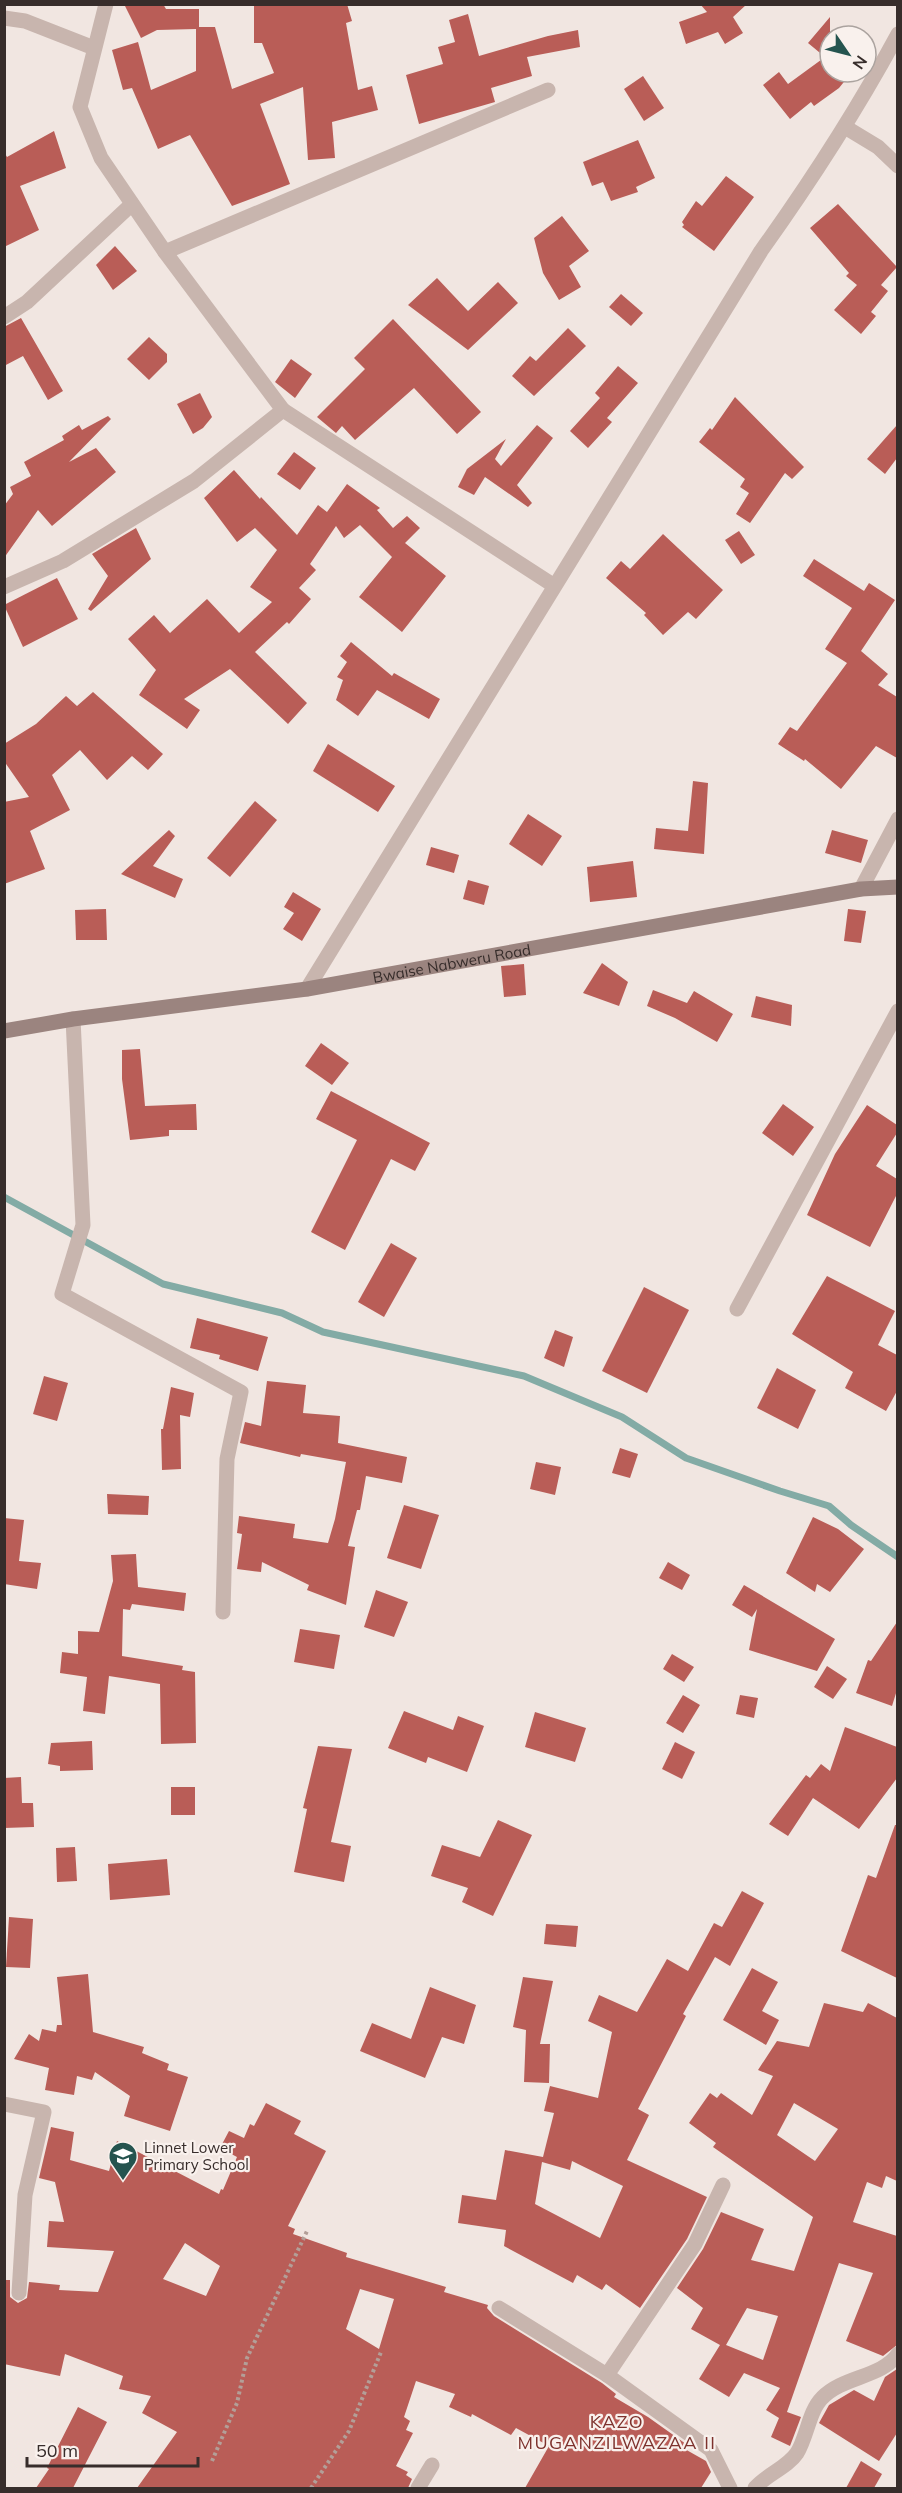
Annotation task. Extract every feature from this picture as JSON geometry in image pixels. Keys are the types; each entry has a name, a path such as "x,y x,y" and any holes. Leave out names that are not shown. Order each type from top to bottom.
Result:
{"main road":[{"name":"Bwaise Nabweru Road","path":"4,1031 73,1019 307,989 861,889 897,887"}],"street":[{"path":"106,4 80,107 101,158 165,252 283,410 553,585"},
{"path":"4,18 25,21 94,48"},
{"path":"307,989 553,585 761,251 818,172 897,34"},
{"path":"165,252 548,90"},
{"path":"845,127 878,147 897,166"},
{"path":"4,316 27,302 132,204"},
{"path":"4,587 63,561 194,481 283,410"},
{"path":"861,889 897,819"},
{"path":"737,1309 897,1011"},
{"path":"73,1019 83,1225 62,1294 241,1392 227,1459 223,1612"},
{"path":"4,2104 44,2112 25,2195 19,2293"},
{"path":"607,2375 695,2244 723,2185"},
{"path":"499,2308 607,2375 711,2450 730,2488"},
{"path":"754,2488 765,2477 791,2460 798,2451 821,2399 842,2383 872,2373 897,2354"},
{"path":"418,2488 432,2465"}],"path":[{"path":"212,2461 237,2403 247,2358 308,2229"},
{"path":"311,2488 349,2431 381,2352"}],"building":[{"path":"124,4 163,4 166,9 199,9 199,27 215,27 232,89 274,73 262,43 254,43 254,4 347,4 352,21 346,23 358,90 372,86 378,110 332,122 335,158 308,160 303,87 260,104 290,184 232,206 190,135 158,149 132,88 123,90 112,50 138,42 151,90 196,71 196,29 157,30 141,38"},
{"path":"700,4 747,4 733,17 743,33 725,44 718,32 686,44 679,22 707,12"},
{"path":"468,14 479,56 548,36 578,30 580,47 527,57 532,76 491,88 495,102 419,124 406,75 443,64 438,47 455,42 449,20"},
{"path":"818,31 818,51 808,43"},
{"path":"818,62 818,84 842,84 814,106 811,102 790,119 763,85 779,72 788,84"},
{"path":"643,76 664,108 644,121 624,89"},
{"path":"54,131 66,168 20,186 39,230 4,247 4,152 7,157"},
{"path":"638,140 655,178 636,187 638,192 611,201 603,182 592,186 583,162"},
{"path":"726,176 754,197 714,251 682,227 684,225 682,222 696,201 702,206"},
{"path":"838,204 897,267 881,285 888,291 871,312 876,316 861,334 834,310 857,285 846,276 849,273 810,228"},
{"path":"562,216 589,251 569,266 581,287 559,300 543,273 534,238"},
{"path":"115,246 137,271 113,290 96,265"},
{"path":"437,278 468,311 498,282 518,303 468,350 408,305"},
{"path":"621,294 643,313 631,326 609,307"},
{"path":"21,318 63,391 48,400 23,356 4,366 4,327"},
{"path":"393,319 481,412 457,434 414,388 355,440 342,426 336,433 317,417 365,369 354,358"},
{"path":"568,328 586,346 534,396 512,376 530,356 536,361"},
{"path":"149,337 167,354 167,362 149,380 127,359"},
{"path":"291,359 312,374 295,398 275,382"},
{"path":"618,366 638,383 607,418 612,422 588,448 570,431 600,398 595,393"},
{"path":"200,393 212,417 203,428 193,434 177,404"},
{"path":"735,397 804,467 792,479 785,473 750,523 736,514 749,493 740,487 745,479 699,442 710,428 712,430"},
{"path":"108,416 111,419 69,462 96,448 116,472 52,526 38,510 4,558 4,506 13,494 10,487 31,476 24,462 64,440 62,436 79,425 82,430"},
{"path":"537,425 553,438 517,485 532,503 528,507 485,477 474,495 458,487 467,469 506,439 495,459 501,466"},
{"path":"897,425 897,458 885,474 867,459"},
{"path":"294,452 316,468 300,490 277,474"},
{"path":"234,470 297,535 318,505 327,512 347,484 380,508 377,510 393,528 407,516 420,528 405,543 446,576 402,632 359,597 392,557 360,525 344,538 336,526 310,564 316,570 299,588 311,599 289,624 287,622 255,652 307,703 288,724 230,669 184,699 200,710 187,729 139,695 156,670 128,639 154,615 170,633 207,599 239,633 272,602 250,587 277,550 255,528 237,542 204,498"},
{"path":"136,528 151,559 91,611 88,609 108,576 92,554"},
{"path":"739,531 755,555 741,564 725,540"},
{"path":"663,534 723,590 696,619 688,612 663,635 644,615 646,613 606,578 621,561 630,569"},
{"path":"814,559 864,591 869,583 895,600 861,651 888,674 878,685 897,697 897,758 876,746 841,789 805,759 804,761 778,744 790,727 797,731 847,663 825,649 852,608 803,576"},
{"path":"57,578 78,619 23,647 4,605"},
{"path":"351,642 392,676 394,673 440,699 429,719 377,690 358,716 336,700 343,680 337,677 347,662 340,656"},
{"path":"93,692 163,754 148,770 132,756 107,780 80,750 52,775 70,810 30,831 45,869 4,884 4,802 29,797 4,761 4,744 36,724 66,696 77,706"},
{"path":"328,744 395,786 378,812 313,771"},
{"path":"693,781 708,783 704,854 654,849 656,828 688,831"},
{"path":"255,801 277,820 230,877 207,858"},
{"path":"528,814 562,836 542,866 509,844"},
{"path":"169,830 175,836 153,866 183,879 175,898 121,874"},
{"path":"832,830 868,840 861,863 825,853"},
{"path":"431,847 459,855 454,873 426,865"},
{"path":"633,861 637,897 590,902 587,867"},
{"path":"468,880 489,886 484,905 463,899"},
{"path":"293,892 321,909 302,941 283,929 294,913 284,907"},
{"path":"106,909 107,940 76,940 75,910"},
{"path":"848,909 866,911 861,943 844,941"},
{"path":"602,963 628,982 619,1006 583,993"},
{"path":"524,964 526,995 504,997 501,966"},
{"path":"653,990 687,1003 694,991 733,1014 717,1042 675,1018 647,1006"},
{"path":"756,996 792,1005 791,1026 751,1017"},
{"path":"321,1043 349,1063 332,1085 305,1066"},
{"path":"140,1049 145,1106 196,1104 197,1130 169,1130 169,1136 130,1140 122,1079 122,1050"},
{"path":"331,1091 430,1143 415,1171 391,1159 345,1250 311,1232 357,1140 316,1119"},
{"path":"783,1104 814,1127 793,1156 762,1133"},
{"path":"867,1105 897,1125 897,1133 876,1166 897,1179 897,1194 870,1247 807,1215 835,1154"},
{"path":"391,1243 417,1258 384,1317 358,1302"},
{"path":"827,1276 895,1311 878,1345 897,1355 897,1391 886,1411 845,1388 853,1372 792,1334"},
{"path":"644,1287 689,1310 647,1393 602,1371"},
{"path":"197,1318 268,1337 258,1371 219,1359 220,1355 190,1348"},
{"path":"555,1330 573,1337 564,1367 544,1358"},
{"path":"777,1368 816,1390 798,1429 757,1408"},
{"path":"44,1376 68,1383 57,1421 33,1414"},
{"path":"267,1381 306,1385 303,1413 340,1416 338,1443 407,1457 402,1483 366,1476 360,1510 357,1510 348,1546 355,1547 346,1605 307,1590 309,1585 262,1562 261,1572 237,1569 242,1534 237,1533 239,1516 295,1524 293,1538 328,1543 346,1462 301,1454 300,1457 240,1443 245,1422 261,1426"},
{"path":"171,1387 194,1393 190,1417 180,1415 181,1469 162,1470 161,1429 163,1429"},
{"path":"620,1448 638,1454 630,1478 612,1473"},
{"path":"536,1462 561,1467 555,1495 530,1489"},
{"path":"107,1494 149,1496 148,1515 108,1514"},
{"path":"404,1505 439,1515 421,1569 387,1558"},
{"path":"813,1517 838,1529 864,1549 830,1592 817,1584 815,1592 786,1573"},
{"path":"4,1518 24,1520 19,1561 41,1563 37,1589 4,1584"},
{"path":"136,1554 138,1587 186,1593 184,1611 132,1604 130,1610 123,1609 122,1656 183,1666 182,1670 195,1672 196,1743 161,1744 160,1684 109,1676 105,1714 83,1711 87,1677 60,1673 62,1652 78,1654 78,1631 99,1632 113,1581 111,1555"},
{"path":"668,1562 690,1575 682,1590 659,1578"},
{"path":"744,1585 835,1639 817,1671 749,1650 757,1609 752,1617 732,1605"},
{"path":"376,1590 408,1602 394,1637 364,1627"},
{"path":"897,1622 897,1690 892,1706 856,1693 868,1660 871,1661"},
{"path":"300,1629 340,1635 334,1669 294,1662"},
{"path":"672,1654 694,1667 684,1682 663,1669"},
{"path":"827,1666 847,1679 833,1699 814,1687"},
{"path":"683,1695 700,1705 683,1733 666,1723"},
{"path":"740,1695 758,1698 754,1718 736,1714"},
{"path":"404,1711 453,1730 458,1716 484,1726 467,1772 428,1757 426,1763 388,1748"},
{"path":"535,1712 586,1728 575,1762 525,1747"},
{"path":"845,1727 897,1747 897,1778 859,1829 813,1798 788,1836 769,1824 806,1775 810,1778 821,1764 830,1771"},
{"path":"92,1741 93,1770 60,1771 60,1766 48,1764 51,1743"},
{"path":"675,1742 695,1752 682,1779 662,1769"},
{"path":"318,1746 352,1749 331,1842 351,1846 344,1882 294,1872 307,1809 303,1808"},
{"path":"21,1777 22,1803 33,1803 34,1827 4,1828 4,1778"},
{"path":"171,1787 195,1787 195,1815 171,1815"},
{"path":"498,1820 532,1835 493,1916 462,1902 468,1888 431,1876 442,1845 480,1857"},
{"path":"895,1825 897,1825 897,1978 841,1951 868,1875 876,1878"},
{"path":"75,1847 77,1881 57,1882 56,1848"},
{"path":"167,1859 170,1895 110,1900 108,1864"},
{"path":"742,1891 764,1903 730,1966 715,1957 683,2014 686,2016 638,2109 649,2115 627,2160 707,2197 687,2239 640,2308 606,2284 602,2290 577,2275 573,2283 504,2246 506,2230 458,2223 462,2195 496,2200 505,2150 543,2157 554,2113 544,2111 550,2086 598,2098 612,2032 588,2021 599,1995 637,2012 667,1959 688,1971 714,1923 722,1927","holes":["572,2161 623,2186 600,2238 535,2204 542,2162 570,2170"]},
{"path":"9,1917 33,1919 30,1968 6,1967"},
{"path":"546,1924 578,1926 576,1947 544,1944"},
{"path":"752,1968 778,1982 762,2011 779,2020 766,2045 723,2020"},
{"path":"88,1974 93,2032 144,2047 142,2053 169,2064 167,2070 188,2077 170,2131 124,2116 130,2096 95,2072 92,2080 77,2076 74,2095 45,2090 49,2068 14,2059 29,2034 39,2041 42,2029 56,2032 57,2025 62,2025 57,1977"},
{"path":"523,1977 553,1981 540,2044 550,2044 549,2083 524,2082 526,2030 513,2027"},
{"path":"430,1987 476,2005 464,2044 442,2037 425,2078 360,2051 372,2023 411,2039"},
{"path":"824,2003 863,2012 868,2003 897,2018 897,2181 886,2176 882,2188 867,2182 853,2222 897,2236 897,2345 883,2356 846,2341 873,2273 839,2263 787,2412 801,2417 790,2446 771,2437 779,2418 766,2410 780,2388 744,2373 729,2397 699,2379 720,2345 691,2329 703,2308 677,2288 703,2249 721,2212 764,2229 751,2260 794,2271 813,2217 713,2147 716,2143 689,2123 710,2093 717,2098 721,2093 752,2115 773,2076 758,2070 777,2041 809,2047","holes":["794,2103 838,2129 815,2161 777,2135","747,2308 778,2316 763,2360 726,2345"]},
{"path":"266,2103 301,2121 294,2134 326,2151 288,2226 295,2229 293,2234 347,2253 346,2257 446,2287 444,2292 488,2305 487,2308 494,2316 602,2383 616,2394 614,2397 648,2417 686,2444 683,2448 706,2461 711,2472 701,2488 525,2488 549,2446 516,2428 511,2435 472,2414 471,2417 449,2407 455,2394 416,2381 404,2417 410,2421 406,2430 413,2433 396,2466 408,2472 406,2475 412,2479 408,2488 137,2488 177,2432 142,2413 151,2396 119,2389 123,2376 65,2354 60,2376 4,2364 4,2280 10,2280 10,2297 18,2303 27,2298 29,2282 60,2285 59,2290 98,2292 114,2251 47,2247 49,2221 64,2222 55,2182 39,2178 51,2127 74,2132 70,2160 109,2171 117,2141 219,2194 221,2189 223,2190 237,2157 220,2148 229,2131 244,2138 250,2124 254,2126","holes":["185,2243 220,2266 206,2296 163,2279","360,2289 394,2299 379,2349 346,2329"]},
{"path":"897,2369 897,2433 879,2461 819,2423 829,2405 854,2390 874,2401 885,2377"},
{"path":"78,2407 107,2422 73,2488 36,2488 49,2469 47,2468"},
{"path":"861,2461 882,2474 874,2488 846,2488"}],"waterway":[{"path":"4,1197 163,1284 282,1313 323,1332 524,1376 622,1417 686,1458 829,1506 851,1525 898,1557"}],"place":[{"name":"Linnet Lower Primary School","path":"123,2182"}],"district":[{"name":"KAZO MUGANZILWAZAA II","path":"617,2431"}]}
